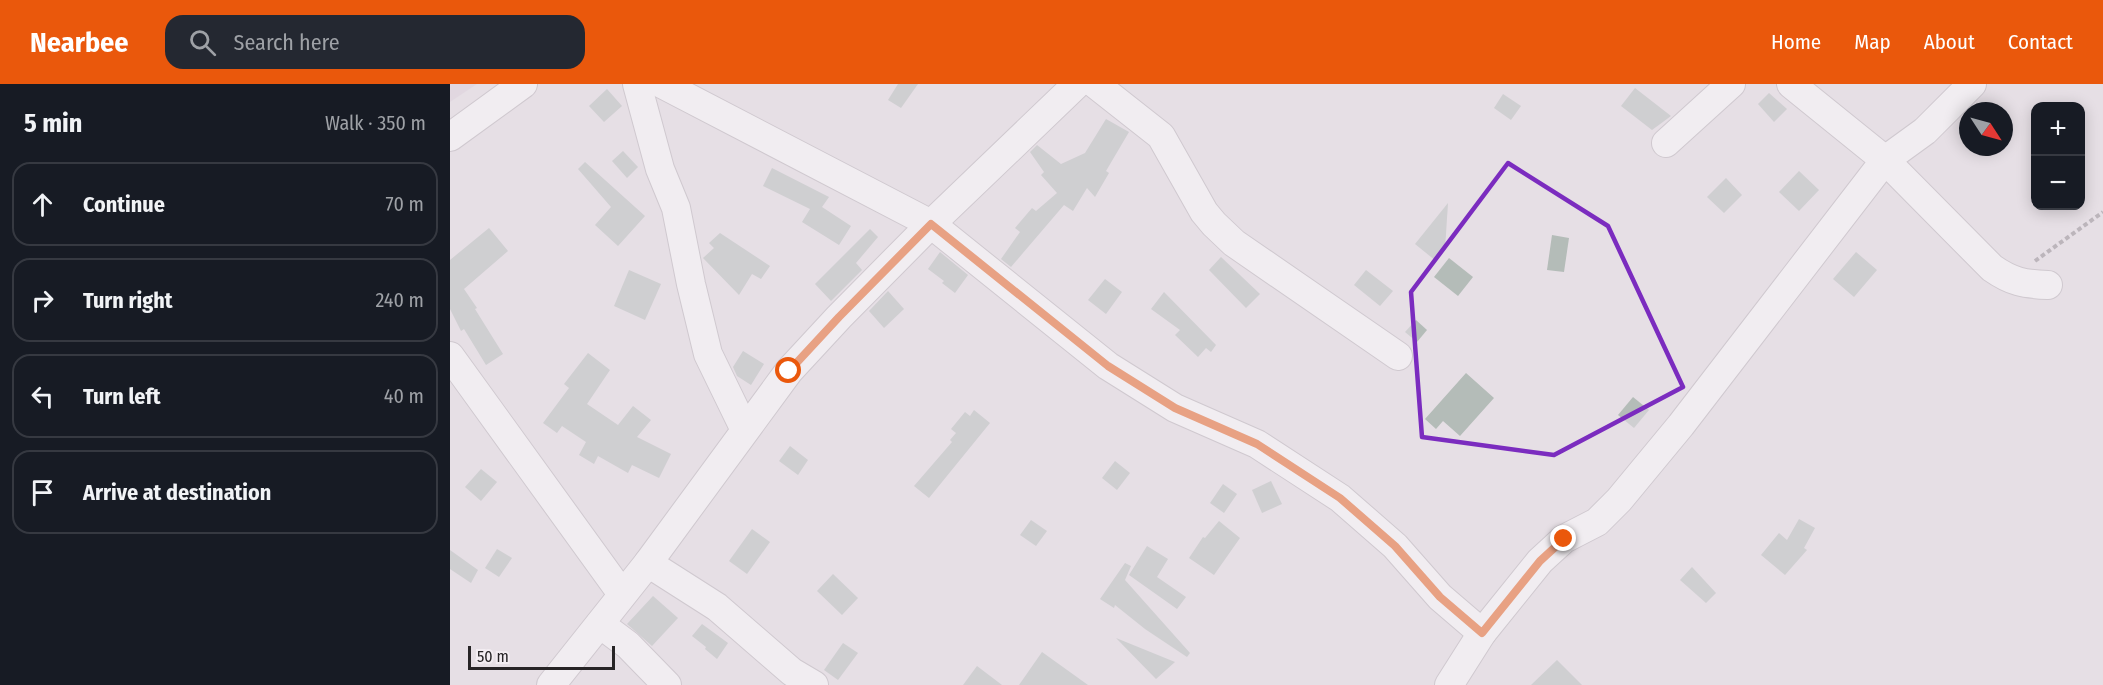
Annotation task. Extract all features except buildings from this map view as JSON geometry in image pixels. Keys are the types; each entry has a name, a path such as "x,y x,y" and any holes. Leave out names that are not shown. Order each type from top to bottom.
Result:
{"street":[{"path":"454,127 524,84"},
{"path":"637,84 660,169 676,208 708,354 745,430"},
{"path":"662,84 931,224 1108,366 1175,408 1257,444 1340,498 1395,546 1440,597 1482,633"},
{"path":"551,685 648,563 789,371 931,224 1077,84"},
{"path":"1095,84 1161,136 1204,212 1234,243 1398,356"},
{"path":"1666,143 1731,84"},
{"path":"1791,84 1885,160 1992,268 2023,284 2048,285"},
{"path":"1449,685 1482,633 1540,561 1564,539 1597,522 1681,425 1885,160 1925,131 1972,84"},
{"path":"450,356 622,594"},
{"path":"648,563 717,607 792,672 814,685"},
{"path":"600,624 628,645 667,685"}],"path":[{"path":"2010,279 2103,212"}],"highlighted area":[{"path":"1508,163 1608,226 1683,387 1554,455 1422,437 1411,292"}],"shaded area":[{"path":"450,84 477,84 450,102"}],"route":[{"path":"789,371 931,224 1108,366 1175,408 1257,444 1340,498 1395,546 1440,597 1482,633 1540,561 1564,539"}]}
